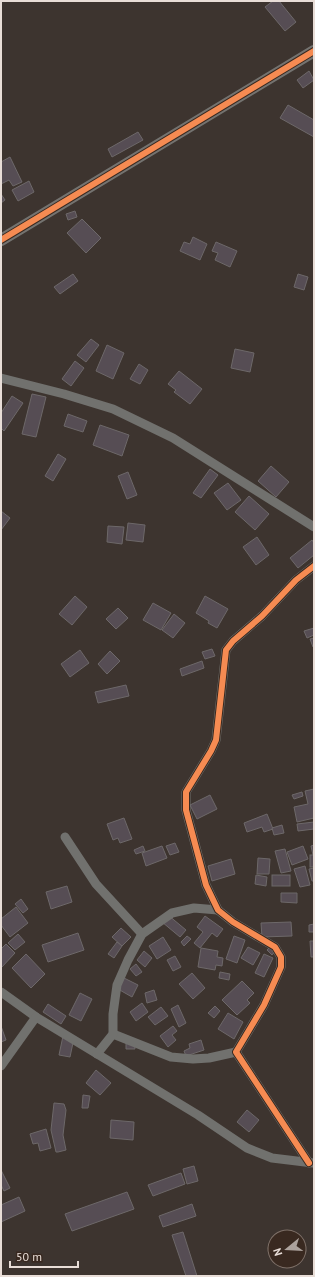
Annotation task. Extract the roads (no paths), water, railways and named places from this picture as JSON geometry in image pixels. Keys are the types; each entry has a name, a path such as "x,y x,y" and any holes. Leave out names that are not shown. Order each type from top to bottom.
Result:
{"street":[{"path":"1,240 314,51"},
{"path":"1,378 64,394 113,409 173,438 314,528"},
{"path":"113,1034 171,1057 193,1059 209,1058 236,1052 264,1005 281,967 281,956 275,947 239,926 218,910 206,885 186,810 186,792 216,740 226,650 233,641 262,616 296,580 314,566"},
{"path":"65,837 96,884 142,934"},
{"path":"97,1054 113,1034 113,1014 117,985 142,934 172,913 194,908 218,910"},
{"path":"1,992 36,1017 198,1115 247,1148 272,1158 312,1163"},
{"path":"1,1066 36,1017"},
{"path":"236,1052 312,1163"}]}
